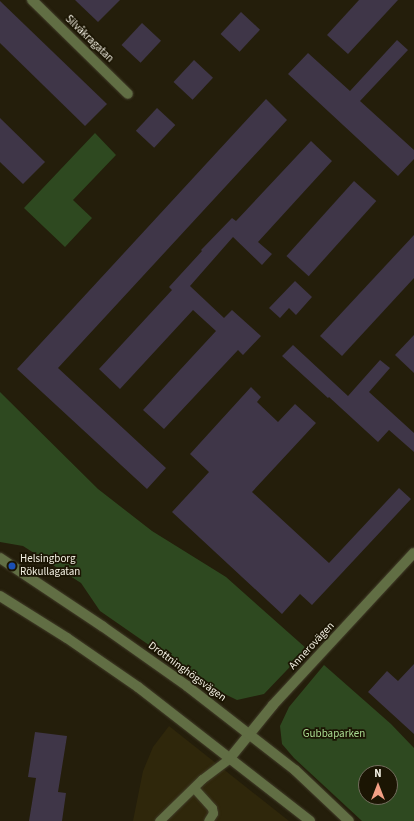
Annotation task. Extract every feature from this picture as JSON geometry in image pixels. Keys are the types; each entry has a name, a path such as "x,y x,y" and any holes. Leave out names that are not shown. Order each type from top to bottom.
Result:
{"street":[{"name":"Silvåkragatan","path":"32,0 128,94"},
{"name":"Annerovägen","path":"230,758 273,706 414,553"},
{"name":"Drottninghögsvägen","path":"0,558 102,626 249,734 295,770 349,821"},
{"path":"0,596 67,638 138,687 310,821"}],"lane":[{"path":"159,821 202,779 230,758"},
{"path":"194,788 212,808 213,813 208,821"}],"shaded area":[{"path":"169,726 289,821 133,821 143,771 153,747"}],"green space":[{"path":"95,133 116,155 73,200 92,218 65,247 24,208"},
{"path":"0,392 98,489 152,531 226,577 307,649 264,694 237,700 208,686 100,611 81,583 23,546 0,542"},
{"name":"Gubbaparken","path":"324,665 391,724 414,748 414,821 362,821 294,758 282,744 280,726 289,707"}],"building":[{"path":"75,0 120,0 98,22"},
{"path":"359,0 398,0 348,54 327,35"},
{"path":"0,1 107,104 85,126 0,43"},
{"path":"241,12 260,30 240,52 221,34"},
{"path":"142,23 161,41 141,63 122,45"},
{"path":"397,40 408,50 360,101 414,150 414,159 398,176 288,74 308,53 350,91"},
{"path":"194,60 213,78 193,100 174,82"},
{"path":"266,99 287,120 58,368 166,468 147,489 17,369"},
{"path":"157,108 175,125 154,148 136,131"},
{"path":"0,118 45,162 23,184 0,162"},
{"path":"311,141 332,161 258,242 272,254 262,265 233,237 190,286 224,318 232,310 261,336 243,355 238,350 164,429 143,410 216,331 193,310 120,389 99,369 172,290 169,287 202,251 201,250 232,218 236,221"},
{"path":"354,181 376,201 309,276 286,256"},
{"path":"414,235 414,278 342,356 320,336"},
{"path":"295,281 312,297 296,315 289,308 280,318 269,308"},
{"path":"414,335 414,373 395,355"},
{"path":"293,345 348,396 380,360 390,368 369,392 414,433 414,452 389,430 378,442 329,397 328,398 282,356"},
{"path":"251,387 261,397 257,402 278,422 295,404 316,423 252,492 329,563 399,488 411,499 312,605 300,594 282,614 172,512 209,472 190,454"},
{"path":"414,664 414,734 368,692 387,671 398,681"},
{"path":"35,732 67,736 58,792 66,793 62,821 29,821 36,778 28,777"}],"place":[{"name":"Helsingborg Rökullagatan","path":"12,566"}]}
